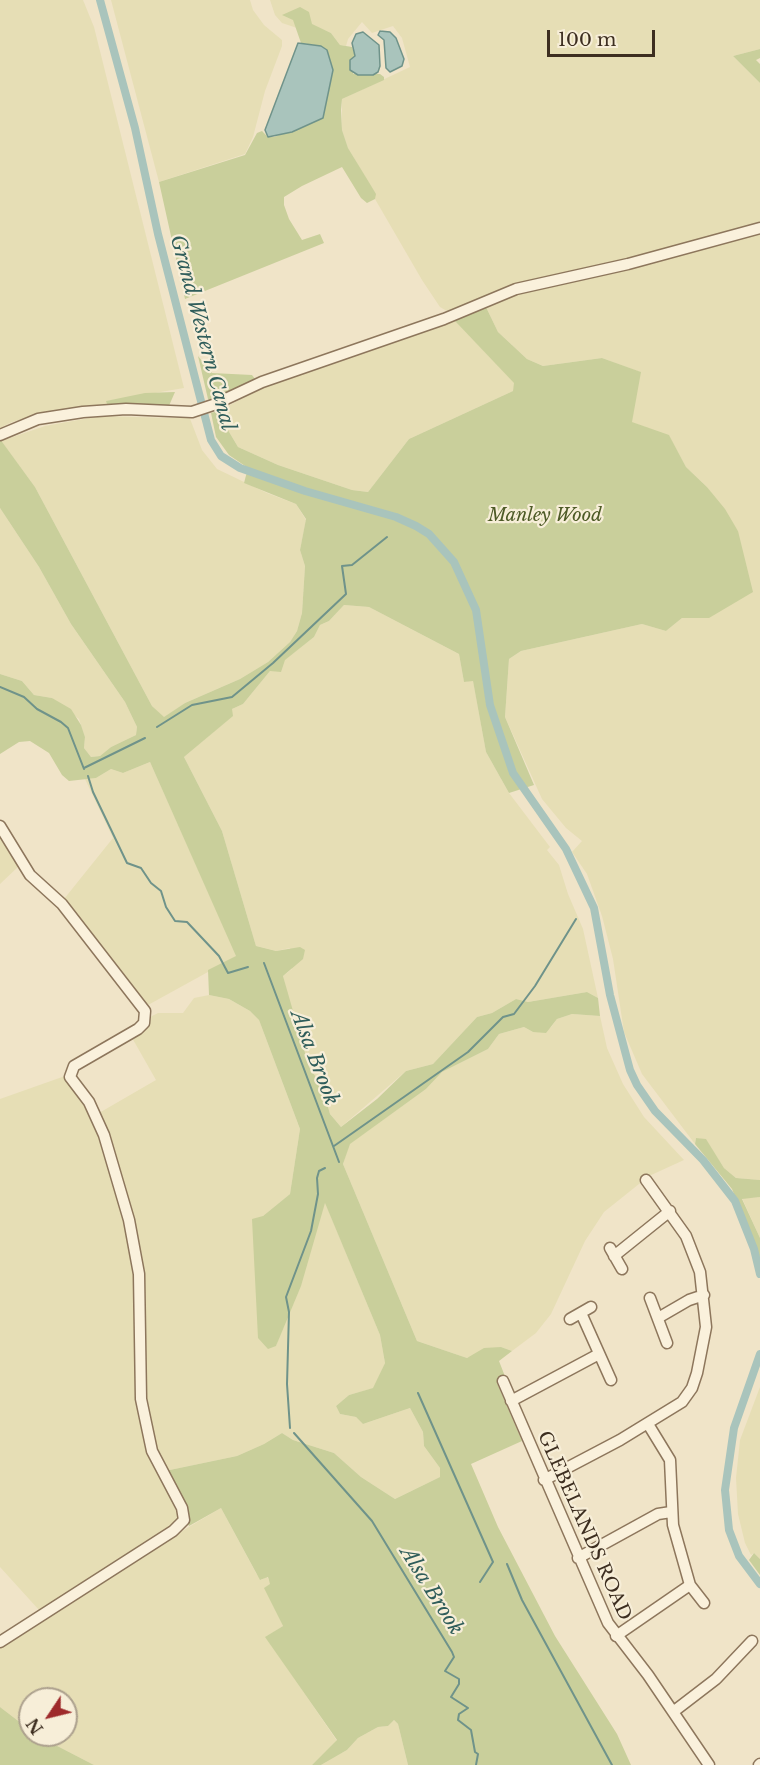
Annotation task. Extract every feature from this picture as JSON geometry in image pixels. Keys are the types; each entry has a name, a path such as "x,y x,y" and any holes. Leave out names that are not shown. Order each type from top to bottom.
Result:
{"street":[{"path":"0,435 38,419 83,412 126,409 192,412 213,405 262,382 444,319 516,289 628,264 760,228"},
{"path":"0,826 30,875 62,904 145,1011 144,1023 138,1029 74,1066 70,1077 89,1102 104,1135 129,1220 139,1274 141,1399 152,1451 182,1508 184,1520 173,1531 0,1642"},
{"path":"544,1480 648,1424 682,1402 692,1388 705,1340 704,1295 692,1250 670,1210 646,1180"},
{"path":"622,1269 612,1252 670,1210"},
{"path":"658,1317 696,1296 704,1295"},
{"path":"650,1298 667,1343"},
{"path":"570,1319 591,1307"},
{"path":"581,1313 611,1380"},
{"path":"511,1401 599,1354"},
{"name":"GLEBELANDS ROAD","path":"503,1381 544,1480 616,1636 643,1668 709,1765"},
{"path":"648,1424 670,1460 671,1512 676,1539 689,1580 704,1603"},
{"path":"579,1558 658,1514 671,1512"},
{"path":"616,1636 689,1580"},
{"path":"673,1712 716,1679 753,1641"}],"shaded area":[{"path":"0,0 83,0 94,27 184,388 107,401 107,404 42,413 0,428"},
{"path":"111,0 250,0 253,10 264,25 282,40 282,46 265,91 253,137 245,154 159,182"},
{"path":"270,0 760,0 760,49 733,56 760,83 760,223 447,311 440,307 422,280 375,199 375,194 348,148 342,130 342,99 410,67 402,38 393,26 372,33 362,22 348,39 346,46 340,45 331,33 322,29 297,28 282,23 275,15"},
{"path":"760,234 760,1180 736,1178 724,1168 706,1140 696,1138 695,1144 642,1074 624,1032 613,959 602,916 587,874 572,852 582,841 566,828 542,799 505,717 509,659 521,651 642,624 666,631 682,618 709,618 738,531 707,487 686,467 669,436 631,422 640,372 602,358 543,366 527,359 498,332 485,305 523,291"},
{"path":"454,320 515,383 513,391 409,439 368,492 352,490 278,465 238,447 225,425 221,410 263,387"},
{"path":"100,416 171,418 189,416 202,450 217,469 296,504 306,520 300,550 305,566 302,613 297,631 290,642 268,662 240,679 185,703 164,718 152,706 35,487 1,441 45,426"},
{"path":"0,508 39,567 71,624 125,702 137,727 136,735 111,747 100,756 91,757 84,748 85,737 79,719 52,698 34,695 22,681 0,674"},
{"path":"344,605 369,607 459,654 464,682 473,680 486,752 509,793 550,847 547,850 559,865 583,929 598,998 587,992 528,1002 516,999 492,1013 477,1017 433,1064 406,1071 341,1127 330,1114 322,1086 309,1067 294,1022 283,976 292,969 290,948 276,951 256,946 222,831 184,757 232,716 232,709 243,704 270,671 314,637 320,625 329,621"},
{"path":"150,762 237,956 148,1005 101,950 64,899 113,838 85,779 96,778 111,769 123,773"},
{"path":"0,830 19,866 0,884"},
{"path":"209,995 229,999 250,1011 259,1020 300,1129 290,1194 263,1216 276,1346 325,1202 380,1335 385,1363 374,1388 349,1395 336,1406 340,1414 356,1417 363,1424 410,1408 423,1432 424,1446 440,1468 440,1477 395,1499 361,1477 334,1453 293,1440 282,1433 237,1456 165,1471 153,1440 150,1414 143,1392 146,1305 142,1255 113,1150 99,1113 156,1080 131,1036 152,1016 158,1013 183,1013 194,998"},
{"path":"572,1014 600,1016 607,1048 623,1084 644,1117 684,1160 649,1176 604,1212 585,1241 551,1314 536,1333 512,1351 501,1347 467,1358 417,1341 343,1164 349,1144 426,1089 442,1072 488,1049 499,1034 524,1027 533,1032 551,1027 557,1019"},
{"path":"65,1076 82,1094 103,1142 116,1189 136,1270 135,1387 142,1420 178,1517 175,1524 39,1610 0,1567 0,1099"},
{"path":"760,1197 760,1238 742,1198"},
{"path":"760,1387 760,1559 754,1553 751,1555 745,1543 738,1514 736,1478 740,1440"},
{"path":"221,1508 256,1573 261,1580 267,1577 271,1584 265,1588 283,1626 266,1637 337,1741 312,1765 94,1765 59,1747 78,1747 78,1687 18,1687 18,1721 0,1707 0,1647 74,1595"},
{"path":"394,1720 398,1724 408,1765 321,1765 347,1750 358,1738 378,1727 388,1726"}],"green space":[{"path":"300,7 309,12 312,24 331,33 340,45 352,47 355,56 353,74 380,74 384,77 384,80 342,99 341,110 342,130 348,148 376,194 375,199 367,203 361,198 342,167 302,186 284,197 289,219 302,240 320,234 324,243 185,299 159,182 245,155 257,133 262,131 268,137 274,137 323,118 333,70 327,50 321,46 301,43 293,20 282,15"},
{"path":"760,49 760,58 756,60 760,64 760,83 733,56"},
{"name":"Manley Wood","path":"485,305 498,332 527,359 543,366 602,358 641,372 632,422 669,435 686,467 725,509 738,531 753,592 709,618 682,618 666,631 642,624 521,651 509,659 505,717 534,785 509,793 486,752 473,681 464,682 459,654 369,607 344,605 329,621 320,625 314,637 285,660 281,672 270,671 243,704 232,709 233,716 184,757 222,831 256,946 276,951 300,947 305,950 303,959 283,976 309,1067 322,1086 330,1114 341,1127 377,1099 406,1071 433,1064 477,1017 492,1013 516,999 528,1002 587,992 598,998 600,1016 572,1014 557,1019 546,1033 533,1032 524,1027 499,1034 488,1049 442,1072 426,1089 350,1144 343,1164 417,1341 467,1358 484,1348 501,1347 512,1351 499,1361 506,1379 497,1383 522,1441 471,1464 498,1527 555,1636 617,1734 631,1765 408,1765 398,1724 394,1720 388,1726 378,1727 358,1738 347,1750 321,1765 312,1765 337,1740 265,1637 283,1626 264,1588 270,1584 268,1577 260,1580 221,1508 189,1526 165,1471 237,1456 282,1433 293,1440 334,1453 361,1477 395,1499 440,1477 440,1468 424,1446 423,1432 410,1408 363,1424 356,1417 340,1414 336,1406 349,1395 373,1388 385,1363 380,1335 325,1203 301,1286 276,1346 268,1349 258,1338 252,1219 263,1216 290,1194 300,1129 259,1020 250,1011 229,999 209,995 208,970 236,956 150,762 123,773 111,769 96,778 69,781 62,775 49,753 30,741 19,742 0,754 0,674 22,681 34,695 52,698 71,709 81,725 85,737 84,748 91,757 100,756 111,747 136,735 137,727 125,702 71,624 39,567 0,508 0,439 35,487 152,706 164,717 185,703 240,679 268,662 290,642 297,631 302,613 305,566 300,550 306,519 296,504 244,483 248,468 229,455 216,437 211,413 221,410 225,425 238,447 278,465 352,490 368,492 409,439 513,391 514,383 454,320"},
{"path":"198,356 212,373 252,375 255,379 211,401 208,399"},
{"path":"175,392 168,408 107,404 106,401 145,393"},
{"path":"696,1138 706,1139 724,1168 736,1178 760,1180 760,1197 742,1199 760,1238 760,1258 732,1189 695,1144"},
{"path":"754,1553 760,1559 760,1575 749,1560"},
{"path":"0,1707 18,1721 18,1747 59,1747 94,1765 0,1765"}],"water":[{"path":"380,31 390,32 396,38 404,59 402,66 390,72 386,68 384,40 378,35"},
{"path":"363,32 379,45 380,66 378,72 373,75 358,75 350,70 350,60 355,56 352,43 356,34"},
{"path":"298,43 321,46 327,50 333,70 323,118 292,132 268,137 265,130"}],"waterway":[{"name":"Grand Western Canal","path":"100,0 135,128 158,234 211,440 221,456 240,468 305,491 396,517 416,526 429,534 454,562 476,610 490,705 513,773 566,849 594,908 610,995 630,1070 637,1085 655,1111 703,1160 735,1201 754,1249 760,1274"},
{"path":"157,727 192,705 232,697 273,663 346,594 342,566 352,565 387,537"},
{"name":"Alsa Brook","path":"0,687 24,697 37,709 68,728 84,769"},
{"path":"84,768 145,738"},
{"name":"Alsa Brook","path":"88,776 93,792 127,863 141,868 151,883 161,891 166,907 175,921 187,922 219,956 228,973 248,967"},
{"path":"334,1146 468,1052 503,1017 514,1014 535,986 576,919"},
{"name":"Alsa Brook","path":"264,963 339,1162"},
{"name":"Alsa Brook","path":"290,1428 287,1384 289,1312 286,1297 311,1231 318,1194 319,1171 325,1168"},
{"name":"Grand Western Canal","path":"760,1354 734,1428 725,1490 729,1530 739,1556 760,1584"},
{"path":"418,1393 493,1562 480,1582"},
{"name":"Alsa Brook","path":"294,1433 372,1521 452,1652 454,1657 445,1671 459,1679 459,1684 451,1697 468,1708 459,1714 458,1720 471,1730 475,1752 478,1754 476,1765"},
{"path":"507,1564 522,1600 612,1765"}]}
